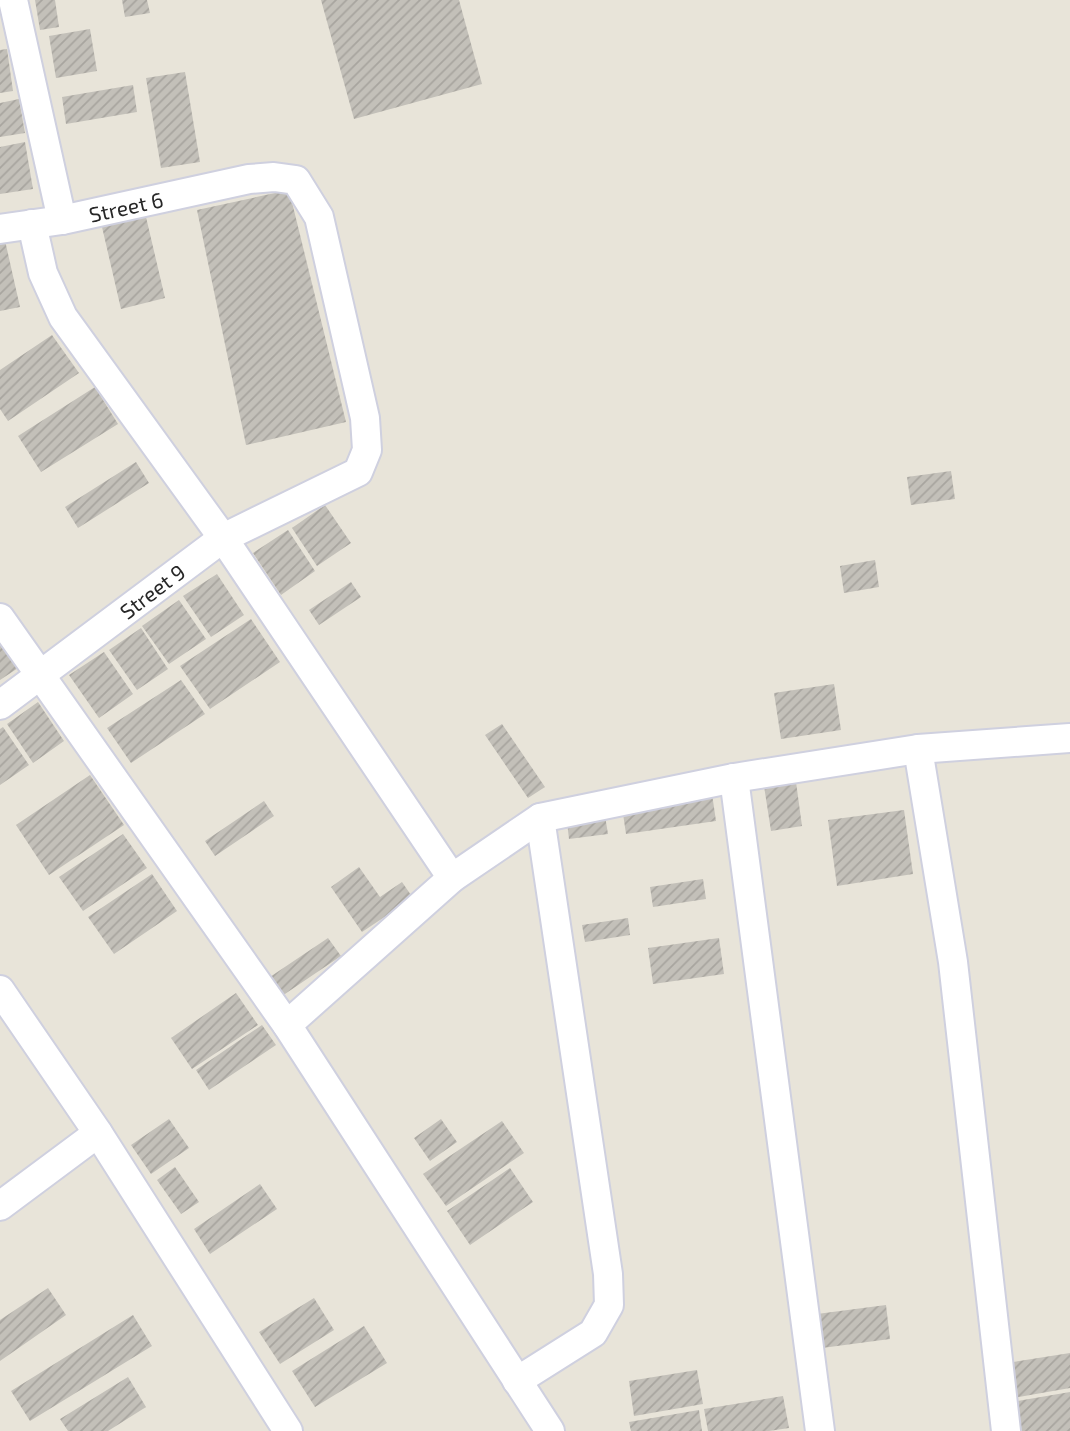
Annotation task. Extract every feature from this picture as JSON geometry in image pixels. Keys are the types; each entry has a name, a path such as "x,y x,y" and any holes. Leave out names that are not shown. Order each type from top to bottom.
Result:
{"street":[{"path":"13,0 62,220"},
{"name":"Street 6","path":"0,229 62,220 249,180 274,177 296,180 319,217 365,418 367,450 358,472 314,494"},
{"path":"32,224 43,273 63,317 223,538 453,878"},
{"name":"Street 9","path":"0,705 223,538 314,494"},
{"path":"0,618 287,1024 550,1431"},
{"path":"287,1024 453,878 540,818 734,778 918,749 1070,738"},
{"path":"918,749 953,962 1006,1431"},
{"path":"734,778 820,1431"},
{"path":"517,1381 593,1333 608,1305 608,1274 540,818"},
{"path":"0,989 98,1133 288,1431"},
{"path":"0,1206 98,1133"}],"building":[{"path":"35,0 55,0 59,27 40,30"},
{"path":"122,0 147,0 150,13 125,17"},
{"path":"321,0 459,0 482,84 354,119"},
{"path":"90,29 97,71 56,78 49,36"},
{"path":"7,49 13,91 0,93 0,50"},
{"path":"185,72 200,162 161,168 146,78"},
{"path":"133,85 137,112 66,124 62,97"},
{"path":"19,99 25,133 0,137 0,103"},
{"path":"25,142 33,189 0,194 0,147"},
{"path":"289,190 346,422 246,445 197,210"},
{"path":"146,217 165,298 121,309 102,227"},
{"path":"4,236 20,307 0,311 0,237"},
{"path":"52,335 79,373 8,421 0,409 0,370"},
{"path":"95,387 118,424 41,472 18,436"},
{"path":"136,462 149,483 78,528 65,507"},
{"path":"951,471 955,499 911,505 907,477"},
{"path":"325,505 351,543 317,566 292,528"},
{"path":"288,530 315,571 281,595 253,553"},
{"path":"875,560 879,587 844,593 840,566"},
{"path":"217,574 244,615 211,637 183,596"},
{"path":"351,582 361,597 319,625 309,610"},
{"path":"179,600 206,639 169,664 142,626"},
{"path":"251,619 280,662 210,709 180,666"},
{"path":"141,628 168,669 137,690 109,650"},
{"path":"0,641 18,668 0,680"},
{"path":"104,652 133,694 99,718 69,675"},
{"path":"181,680 205,714 131,763 107,728"},
{"path":"834,684 841,730 781,739 774,693"},
{"path":"38,702 64,741 33,763 7,724"},
{"path":"502,724 545,787 528,798 485,735"},
{"path":"3,727 29,765 0,785 0,729"},
{"path":"90,775 124,825 49,875 16,825"},
{"path":"796,782 802,826 771,831 764,786"},
{"path":"712,794 716,821 626,834 622,807"},
{"path":"264,801 274,816 215,856 205,841"},
{"path":"904,810 913,874 837,886 828,820"},
{"path":"605,816 608,834 569,839 567,822"},
{"path":"123,834 147,868 83,911 59,877"},
{"path":"359,867 380,897 402,882 413,898 362,932 331,887"},
{"path":"152,874 177,911 114,954 88,917"},
{"path":"703,879 706,899 653,907 650,887"},
{"path":"628,918 630,935 585,942 582,925"},
{"path":"328,938 341,956 276,1000 264,981"},
{"path":"719,938 724,974 653,984 648,948"},
{"path":"236,993 258,1025 192,1069 171,1038"},
{"path":"262,1025 276,1045 209,1090 196,1070"},
{"path":"169,1119 189,1148 151,1174 131,1145"},
{"path":"441,1119 457,1142 430,1161 414,1138"},
{"path":"502,1121 524,1153 446,1206 423,1174"},
{"path":"175,1167 199,1202 181,1214 157,1180"},
{"path":"510,1168 533,1202 470,1245 447,1211"},
{"path":"260,1184 277,1209 210,1254 194,1229"},
{"path":"48,1288 66,1315 0,1361 0,1320"},
{"path":"314,1298 334,1330 280,1364 259,1332"},
{"path":"886,1305 890,1339 822,1348 817,1314"},
{"path":"133,1315 152,1346 30,1421 11,1391"},
{"path":"364,1326 387,1363 315,1407 292,1371"},
{"path":"1070,1353 1070,1388 1013,1398 1007,1363"},
{"path":"697,1370 703,1404 634,1416 629,1381"},
{"path":"128,1377 146,1407 108,1431 68,1431 60,1419"},
{"path":"1070,1392 1070,1431 1016,1431 1011,1402"},
{"path":"783,1396 789,1428 769,1431 708,1431 704,1409"},
{"path":"699,1410 702,1431 631,1431 629,1422"}]}
